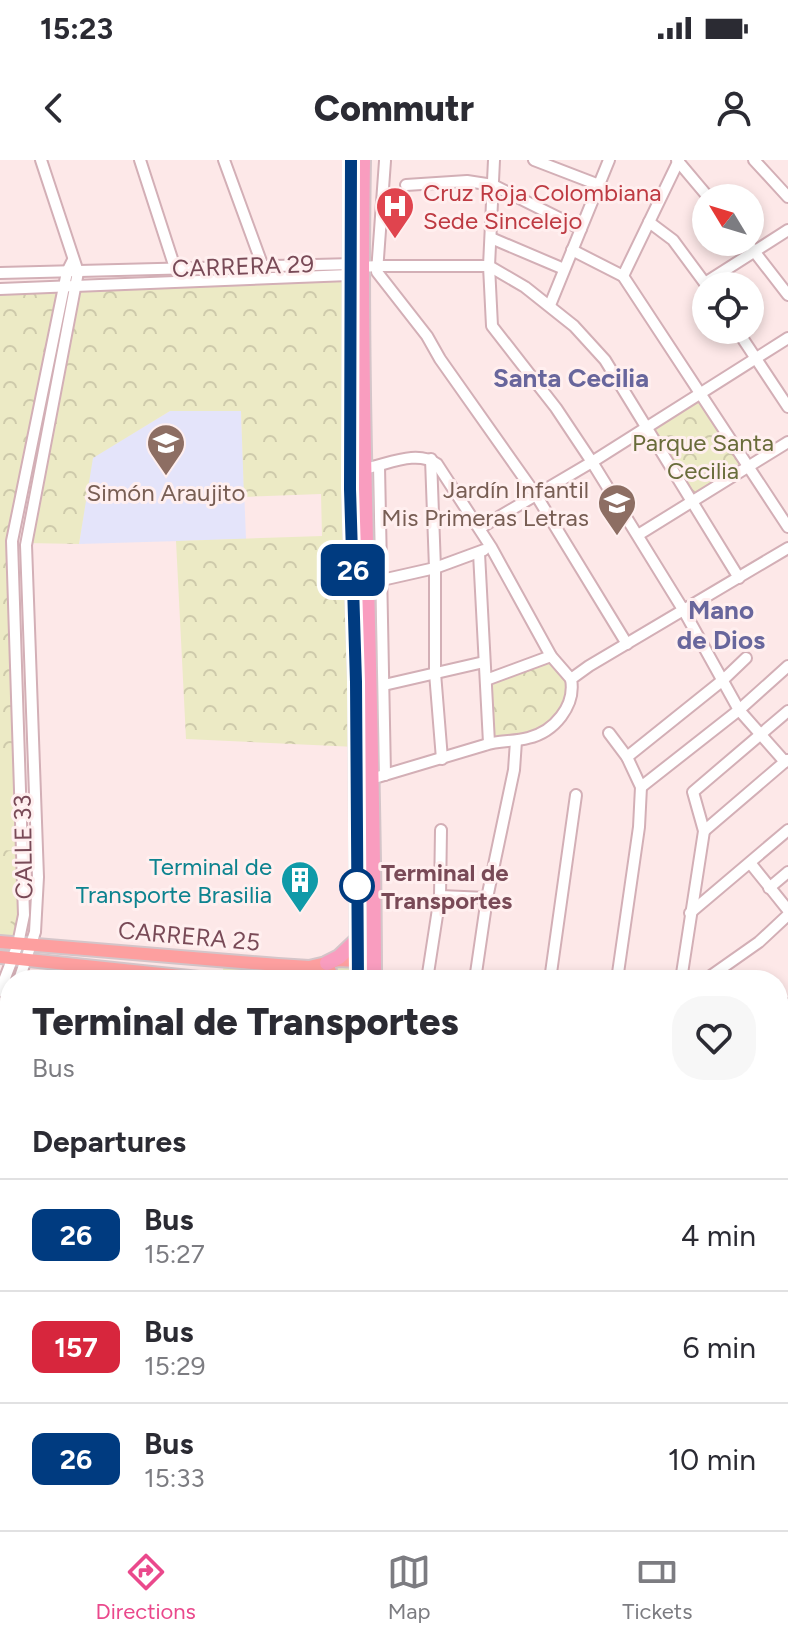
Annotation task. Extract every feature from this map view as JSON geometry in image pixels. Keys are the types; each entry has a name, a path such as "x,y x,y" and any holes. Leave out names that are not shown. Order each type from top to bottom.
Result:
{"highway":[{"path":"351,160 358,939 370,970"},
{"path":"362,970 366,962 378,777 353,268 363,160"},
{"path":"327,963 339,957 358,939"}],"main road":[{"name":"CARRERA 25","path":"0,942 269,965 309,967 339,960 366,962"},
{"name":"CARRERA 25","path":"13,959 120,970"},
{"path":"327,963 329,970"}],"street":[{"name":"CALLE 33","path":"13,959 25,944 37,916 26,543 73,260 41,160"},
{"path":"140,160 175,268"},
{"path":"224,160 262,264"},
{"path":"494,160 489,266 492,326 556,408 592,462 684,611 739,710 786,760 704,831"},
{"path":"534,160 599,185"},
{"path":"550,305 609,160"},
{"path":"623,276 678,160 698,184"},
{"path":"754,160 788,197"},
{"path":"385,161 379,277 427,336 536,495 627,644"},
{"path":"406,185 467,181 493,185 581,229"},
{"path":"649,222 673,240 697,272"},
{"path":"764,245 788,230"},
{"path":"491,238 564,269"},
{"path":"572,250 623,276 788,527"},
{"path":"724,272 748,256"},
{"path":"759,256 788,295"},
{"name":"CARRERA 29","path":"0,273 262,264 353,268"},
{"path":"353,268 489,266 550,305 590,341 648,427 739,578"},
{"name":"CARRERA 29","path":"0,289 70,288 353,268"},
{"name":"CALLE 33","path":"25,944 12,541 70,288"},
{"path":"480,528 592,462 788,338"},
{"path":"746,344 788,407"},
{"path":"638,535 788,442"},
{"path":"363,469 417,456 431,459 444,472 480,528 551,656 571,679 571,699 557,721 531,738 489,743 378,777 384,685 379,466"},
{"path":"431,459 435,673 442,759"},
{"path":"382,580 435,568 491,547"},
{"path":"571,679 788,548"},
{"path":"479,553 489,743"},
{"path":"17,648 31,648"},
{"path":"486,680 551,656"},
{"path":"627,757 746,658"},
{"path":"384,685 484,662"},
{"path":"641,787 739,710 788,666"},
{"path":"682,970 704,831 693,792 788,711"},
{"path":"609,733 627,757 641,787 639,827 618,970"},
{"path":"476,970 487,898 514,770 516,741"},
{"path":"551,970 576,795"},
{"path":"429,970 440,896 441,830"},
{"path":"690,913 788,830"},
{"path":"719,970 759,942 788,912 751,864"},
{"path":"769,888 788,872"},
{"path":"440,896 487,898"}],"shaded area":[{"name":"Simón Araujito","path":"170,411 241,411 246,539 79,544 92,458"}],"green space":[{"path":"349,275 356,747 186,739 176,541 322,536 321,494 244,497 241,411 170,411 93,458 79,544 26,543 76,288"},
{"path":"64,288 12,541 24,880 18,944 0,942 0,289"},
{"name":"Parque Santa Cecilia","path":"701,394 749,466 693,500 648,427"},
{"path":"551,656 573,689 547,730 489,743 486,680"},
{"path":"20,750 24,851 0,850 0,751"},
{"path":"0,858 16,858 10,930 0,929"},
{"path":"224,960 358,962 358,970 223,970"}],"bus line":[{"name":"26","path":"351,160 350,489 356,682 358,970"}],"place":[{"name":"Cruz Roja Colombiana Sede Sincelejo","path":"395,240"},
{"name":"Simón Araujito","path":"166,477"},
{"name":"Jardín Infantil Mis Primeras Letras","path":"617,537"},
{"name":"Terminal de Transportes","path":"357,886"},
{"name":"Terminal de Transporte Brasilia","path":"300,914"}],"district":[{"name":"Santa Cecilia","path":"571,378"},
{"name":"Mano de Dios","path":"721,625"}]}
